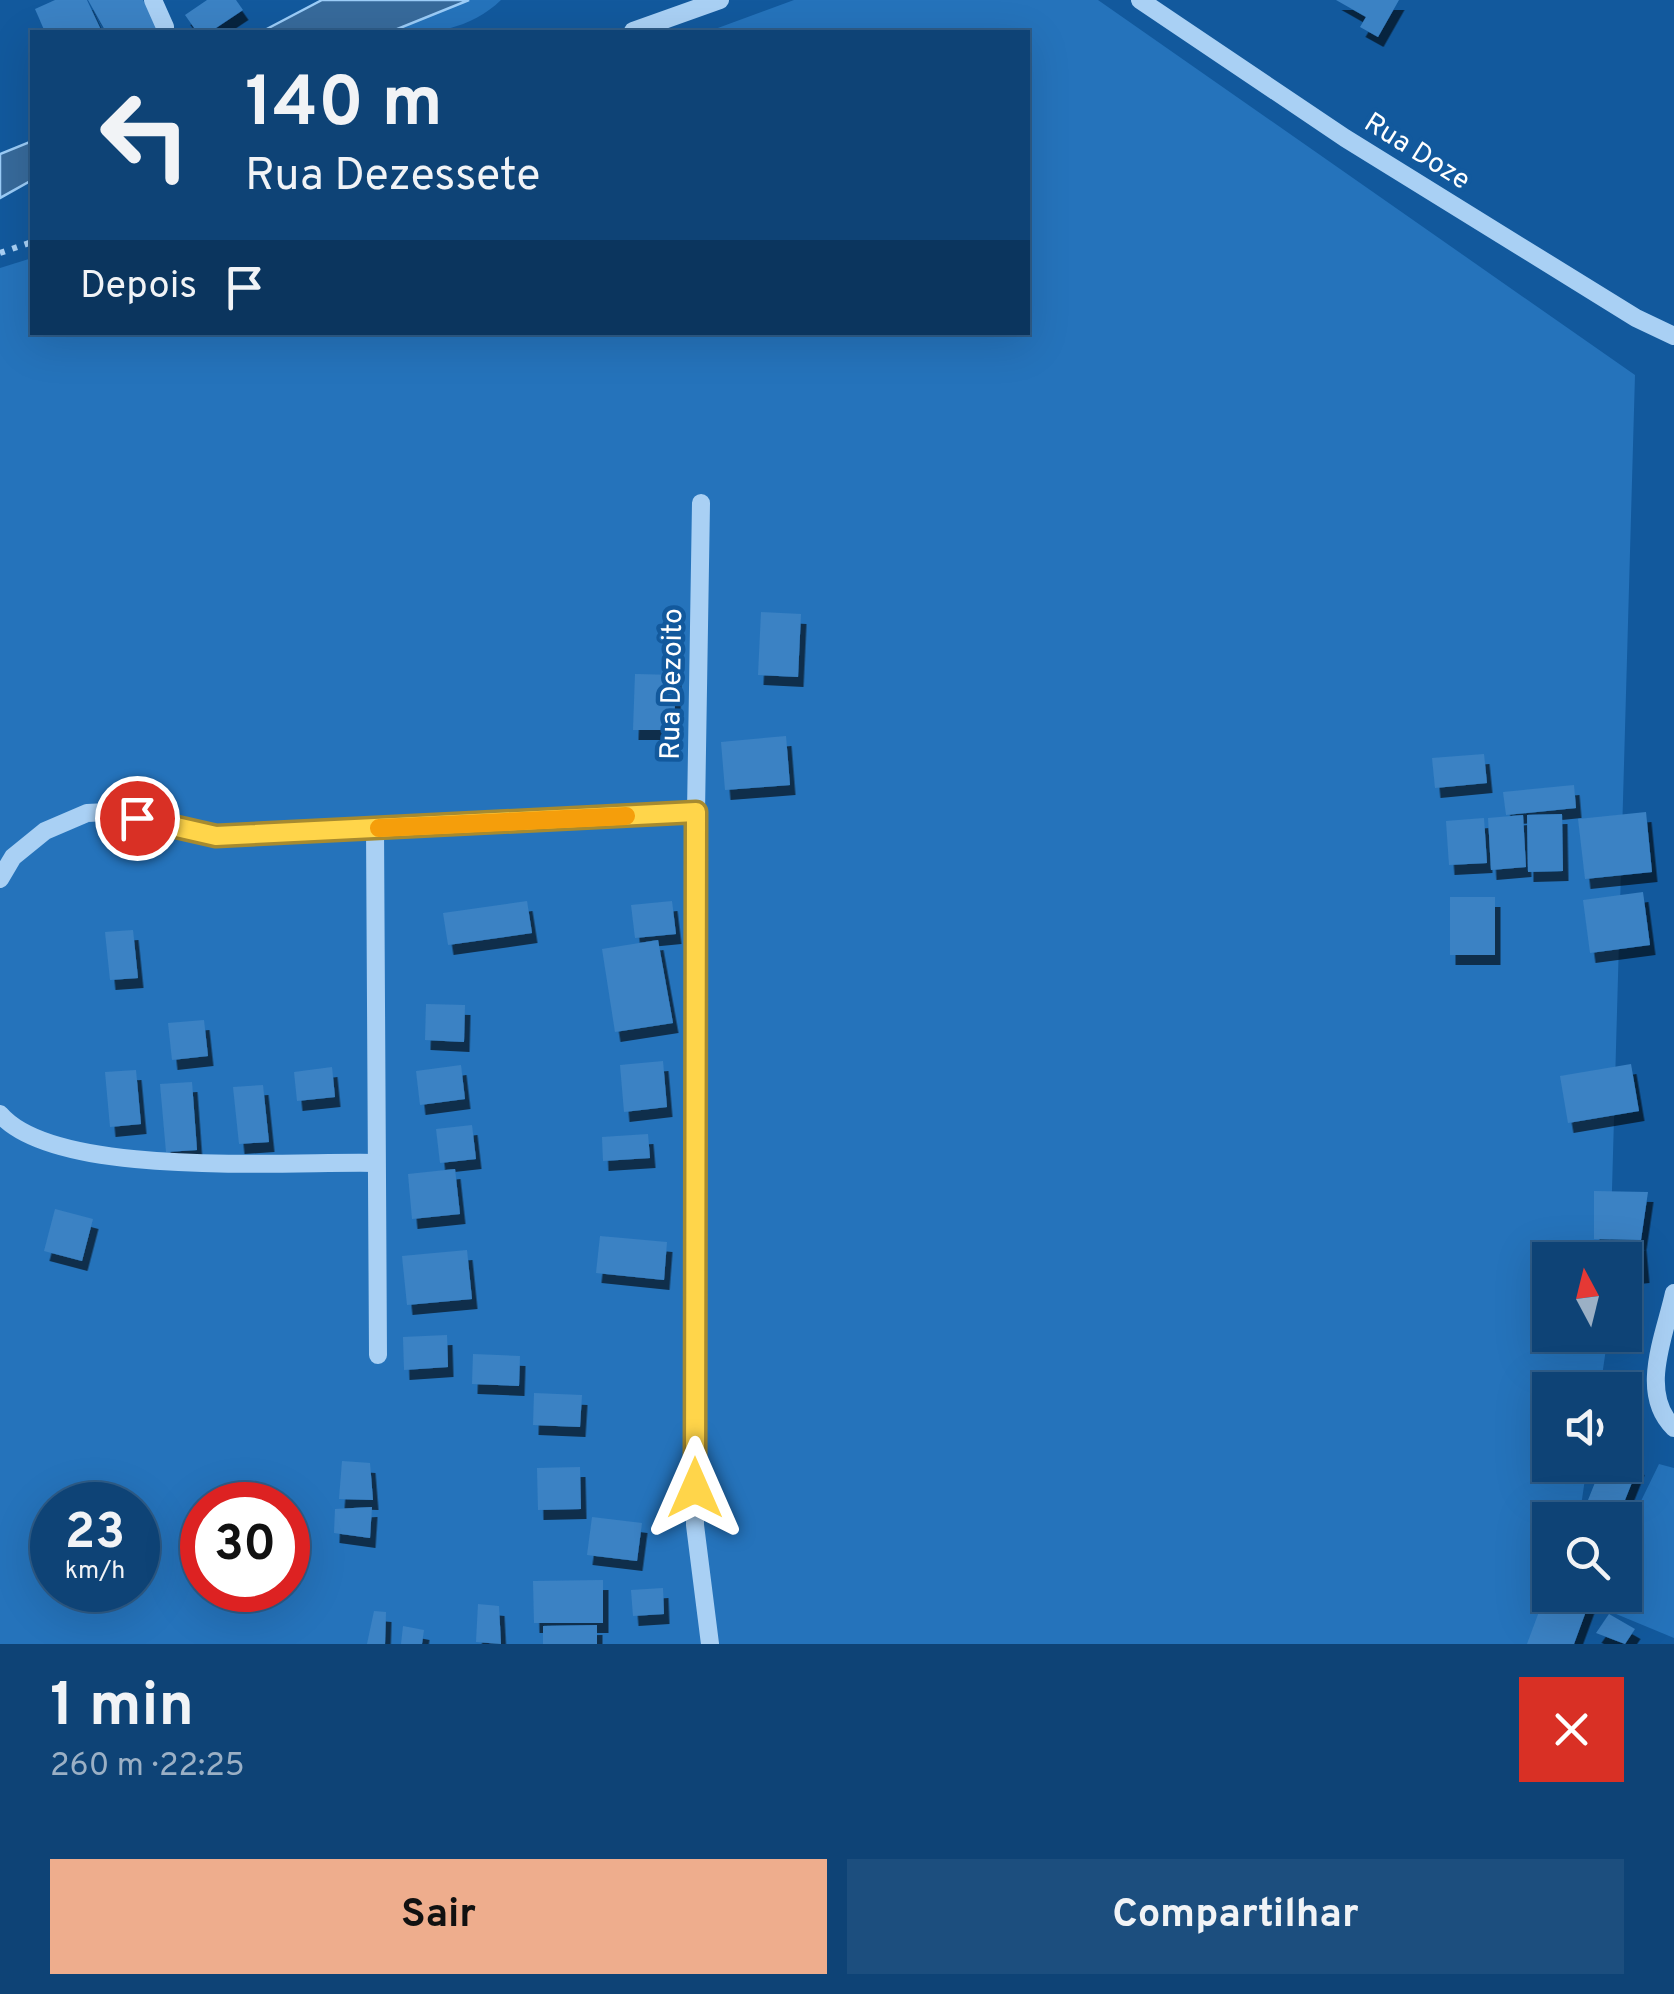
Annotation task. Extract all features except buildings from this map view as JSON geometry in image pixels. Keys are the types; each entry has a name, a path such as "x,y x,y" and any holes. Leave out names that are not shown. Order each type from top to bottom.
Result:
{"street":[{"path":"153,0 165,26"},
{"path":"632,30 720,0"},
{"name":"Rua Doze","path":"1140,0 1361,148 1636,318 1674,336"},
{"name":"Rua Dezoito","path":"701,504 696,812 695,1526 710,1644"},
{"path":"0,879 12,857 45,831 88,813 137,818 216,836 696,812"},
{"path":"375,828 378,1355"},
{"path":"0,1114 39,1141 90,1154 159,1160 375,1163"},
{"path":"1674,1293 1654,1384 1658,1405 1674,1428"}],"path":[{"path":"0,253 30,243"}],"shaded area":[{"path":"322,0 469,0 395,30 265,30"},
{"path":"352,0 501,0 480,16 440,30 301,30"},
{"path":"794,0 1098,0 1635,375 1611,1242 1532,1242 1532,1352 1606,1352 1603,1372 1532,1372 1532,1482 1585,1482 1582,1502 1532,1502 1532,1612 1553,1612 1559,1644 0,1644 0,268 30,259 30,335 1030,335 1030,30 712,30"},
{"path":"30,142 30,181 0,198 0,154"},
{"path":"1659,1464 1674,1468 1674,1638 1611,1612 1642,1612 1641,1502"}],"slow traffic":[{"path":"379,828 626,816"}],"route":[{"path":"137,818 216,836 696,812 695,1488"}]}
